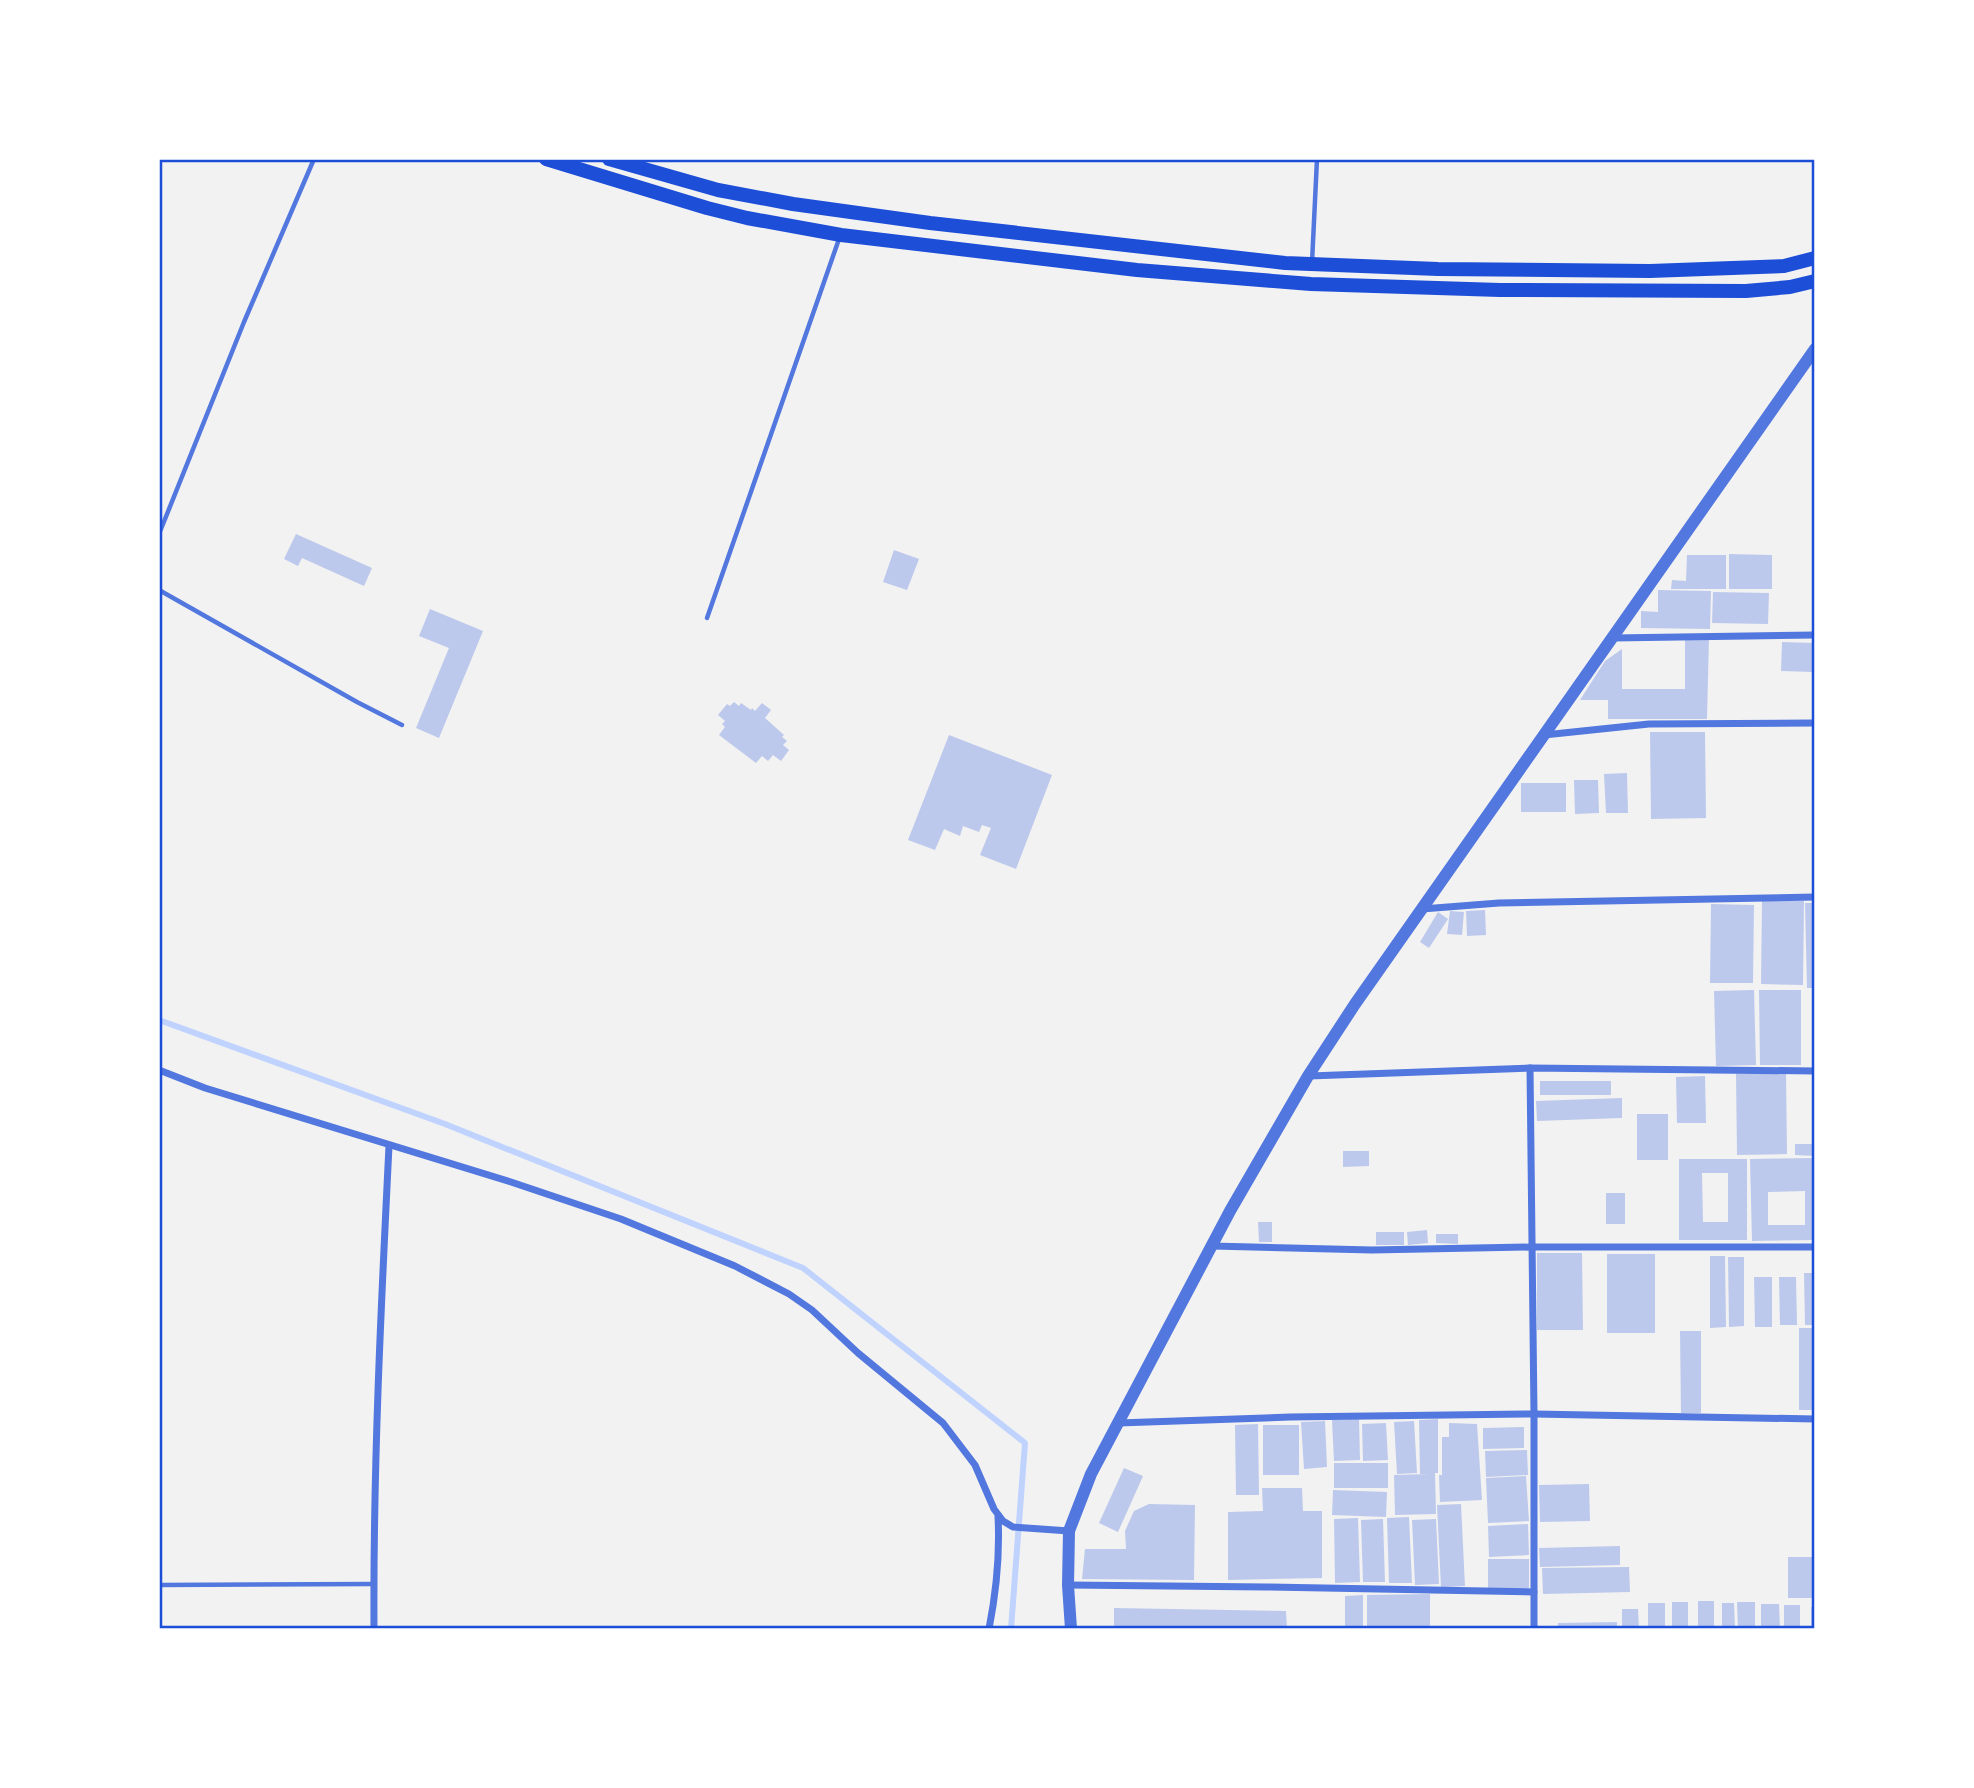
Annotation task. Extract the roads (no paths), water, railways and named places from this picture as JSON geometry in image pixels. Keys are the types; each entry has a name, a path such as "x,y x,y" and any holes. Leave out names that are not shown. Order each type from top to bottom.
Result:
{"main road":[{"path":"546,159 747,218 841,235 1137,270 1311,284 1500,290 1746,291 1790,287 1815,281"},
{"path":"609,159 718,190 806,206 930,223 1284,263 1438,269 1650,271 1784,266 1815,258"}],"street":[{"path":"1071,1629 1064,1531 1091,1474 1212,1246 1308,1076 1355,1004 1815,349"},
{"path":"1612,638 1815,635"},
{"path":"1544,735 1649,724 1815,723"},
{"path":"1422,909 1499,903 1815,897"},
{"path":"1308,1076 1530,1068 1815,1071"},
{"path":"1530,1068 1534,1629"},
{"path":"159,1070 205,1088 511,1182 621,1219 736,1266 789,1294 943,1423 975,1465 998,1517 999,1534 989,1629"},
{"path":"374,1629 380,1338 389,1146"},
{"path":"1212,1246 1372,1250 1815,1247"},
{"path":"1118,1423 1290,1417 1534,1414 1815,1419"},
{"path":"998,1517 1013,1527 1064,1531"},
{"path":"1068,1585 1534,1592"}],"lane":[{"path":"159,534 244,322 314,159"},
{"path":"1312,264 1317,159"},
{"path":"707,618 841,235"},
{"path":"159,590 402,725"},
{"path":"159,1585 373,1584"}],"waterway":[{"path":"159,1020 445,1124 803,1268 1025,1443 1011,1629"}]}
